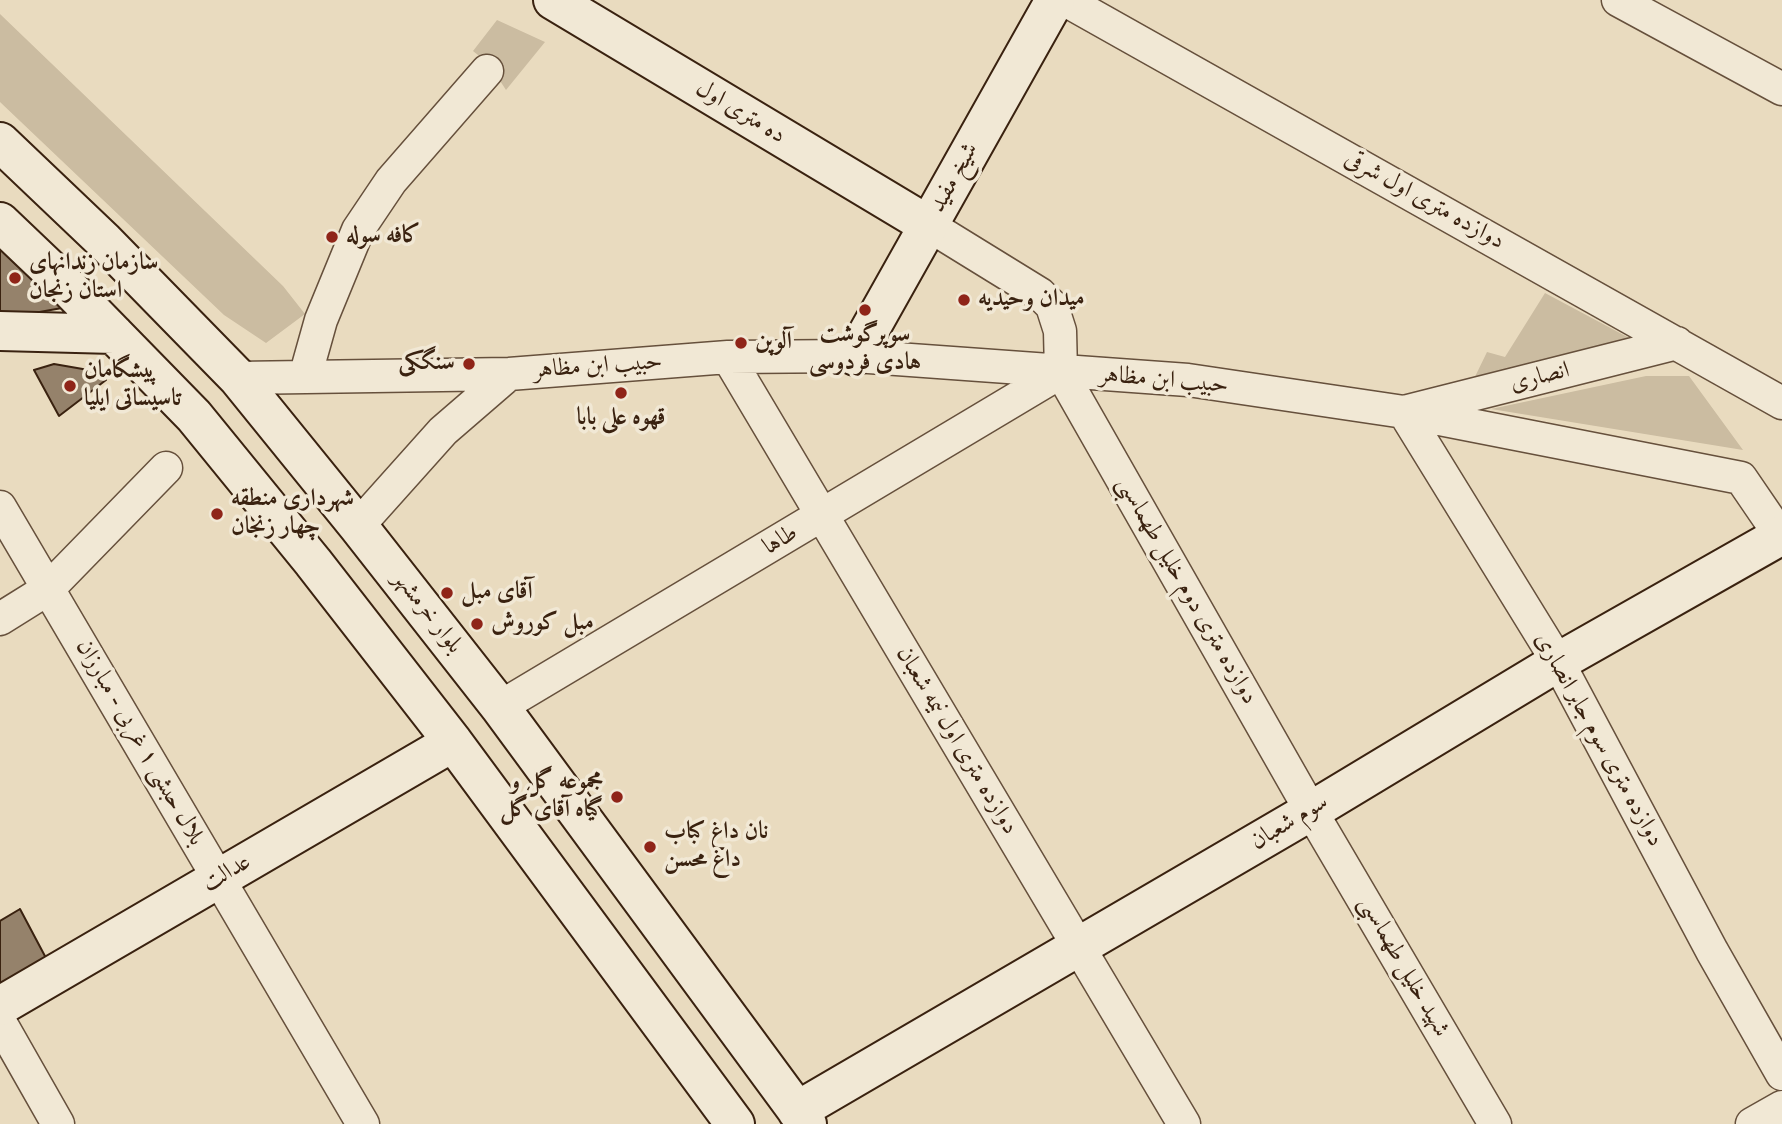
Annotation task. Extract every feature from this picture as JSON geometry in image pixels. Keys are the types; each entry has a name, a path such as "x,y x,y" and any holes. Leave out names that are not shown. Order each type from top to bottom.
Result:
{"main road":[{"name":"ده متری اول","path":"552,0 928,225"},
{"name":"شیخ مفید","path":"855,356 1055,0"},
{"name":"بلوار خرمشهر","path":"0,142 104,241 238,378 500,708 802,1118"},
{"path":"0,222 194,416 453,742 735,1124"},
{"path":"0,331 114,334"},
{"name":"سوم شعبان","path":"802,1118 1078,947 1558,662 1782,536"},
{"name":"عدالت","path":"0,1006 453,742"}],"street":[{"name":"دوازده متری اول شرقی","path":"1065,0 1782,402"},
{"path":"1618,0 1782,89"},
{"path":"305,377 321,320 358,230 391,181 487,71"},
{"path":"928,225 1040,294 1052,306 1060,331 1061,372"},
{"name":"انصاری","path":"1404,412 1677,343"},
{"name":"حبیب ابن مظاهر","path":"238,378 509,374 728,357 855,356 1188,380 1404,412 1741,478 1782,536"},
{"name":"دوازده متری اول نیمه شعبان","path":"728,357 1184,1124"},
{"name":"طاها","path":"500,708 1061,372"},
{"name":"دوازده متری دوم خلیل طهماسبی","path":"1061,372 1311,811"},
{"name":"حبیب ابن مظاهر","path":"358,526 443,431 509,374"},
{"name":"دوازده متری سوم جابر انصاری","path":"1404,412 1558,662 1712,951 1782,1074"},
{"path":"0,619 48,589 166,468"},
{"name":"بلال حبشی ۱ غربی - مبارزان","path":"0,507 363,1124"},
{"name":"شهید خلیل طهماسبی","path":"1311,811 1495,1124"},
{"path":"0,1022 58,1124"},
{"path":"1752,1124 1782,1107"}],"shaded area":[{"path":"0,14 283,286 305,314 266,343 224,315 0,102"},
{"path":"497,20 545,42 506,90 489,64 473,51"},
{"path":"1545,293 1633,340 1470,387 1487,352 1505,357"},
{"path":"1646,376 1689,376 1743,450 1491,409"}],"building":[{"name":"سازمان زندانهای استان زنجان","path":"0,249 62,308 0,319"},
{"name":"پیشگامان تاسیساتی ایلیا","path":"54,364 100,372 106,380 59,416 34,370"},
{"path":"20,909 55,975 0,1006 0,921"}],"place":[{"name":"کافه سوله","path":"332,237"},
{"name":"سازمان زندانهای استان زنجان","path":"15,278"},
{"name":"میدان وحیدیه","path":"964,300"},
{"name":"سوپرگوشت هادی فردوسی","path":"865,310"},
{"name":"آلوپن","path":"741,343"},
{"name":"سنگکی","path":"469,364"},
{"name":"پیشگامان تاسیساتی ایلیا","path":"70,386"},
{"name":"قهوه علی بابا","path":"621,393"},
{"name":"شهرداری منطقه چهار زنجان","path":"217,514"},
{"name":"آقای مبل","path":"447,593"},
{"name":"مبل کوروش","path":"477,624"},
{"name":"مجموعه گل و گیاه آقای گل","path":"617,797"},
{"name":"نان داغ کباب داغ محسن","path":"650,847"}]}
